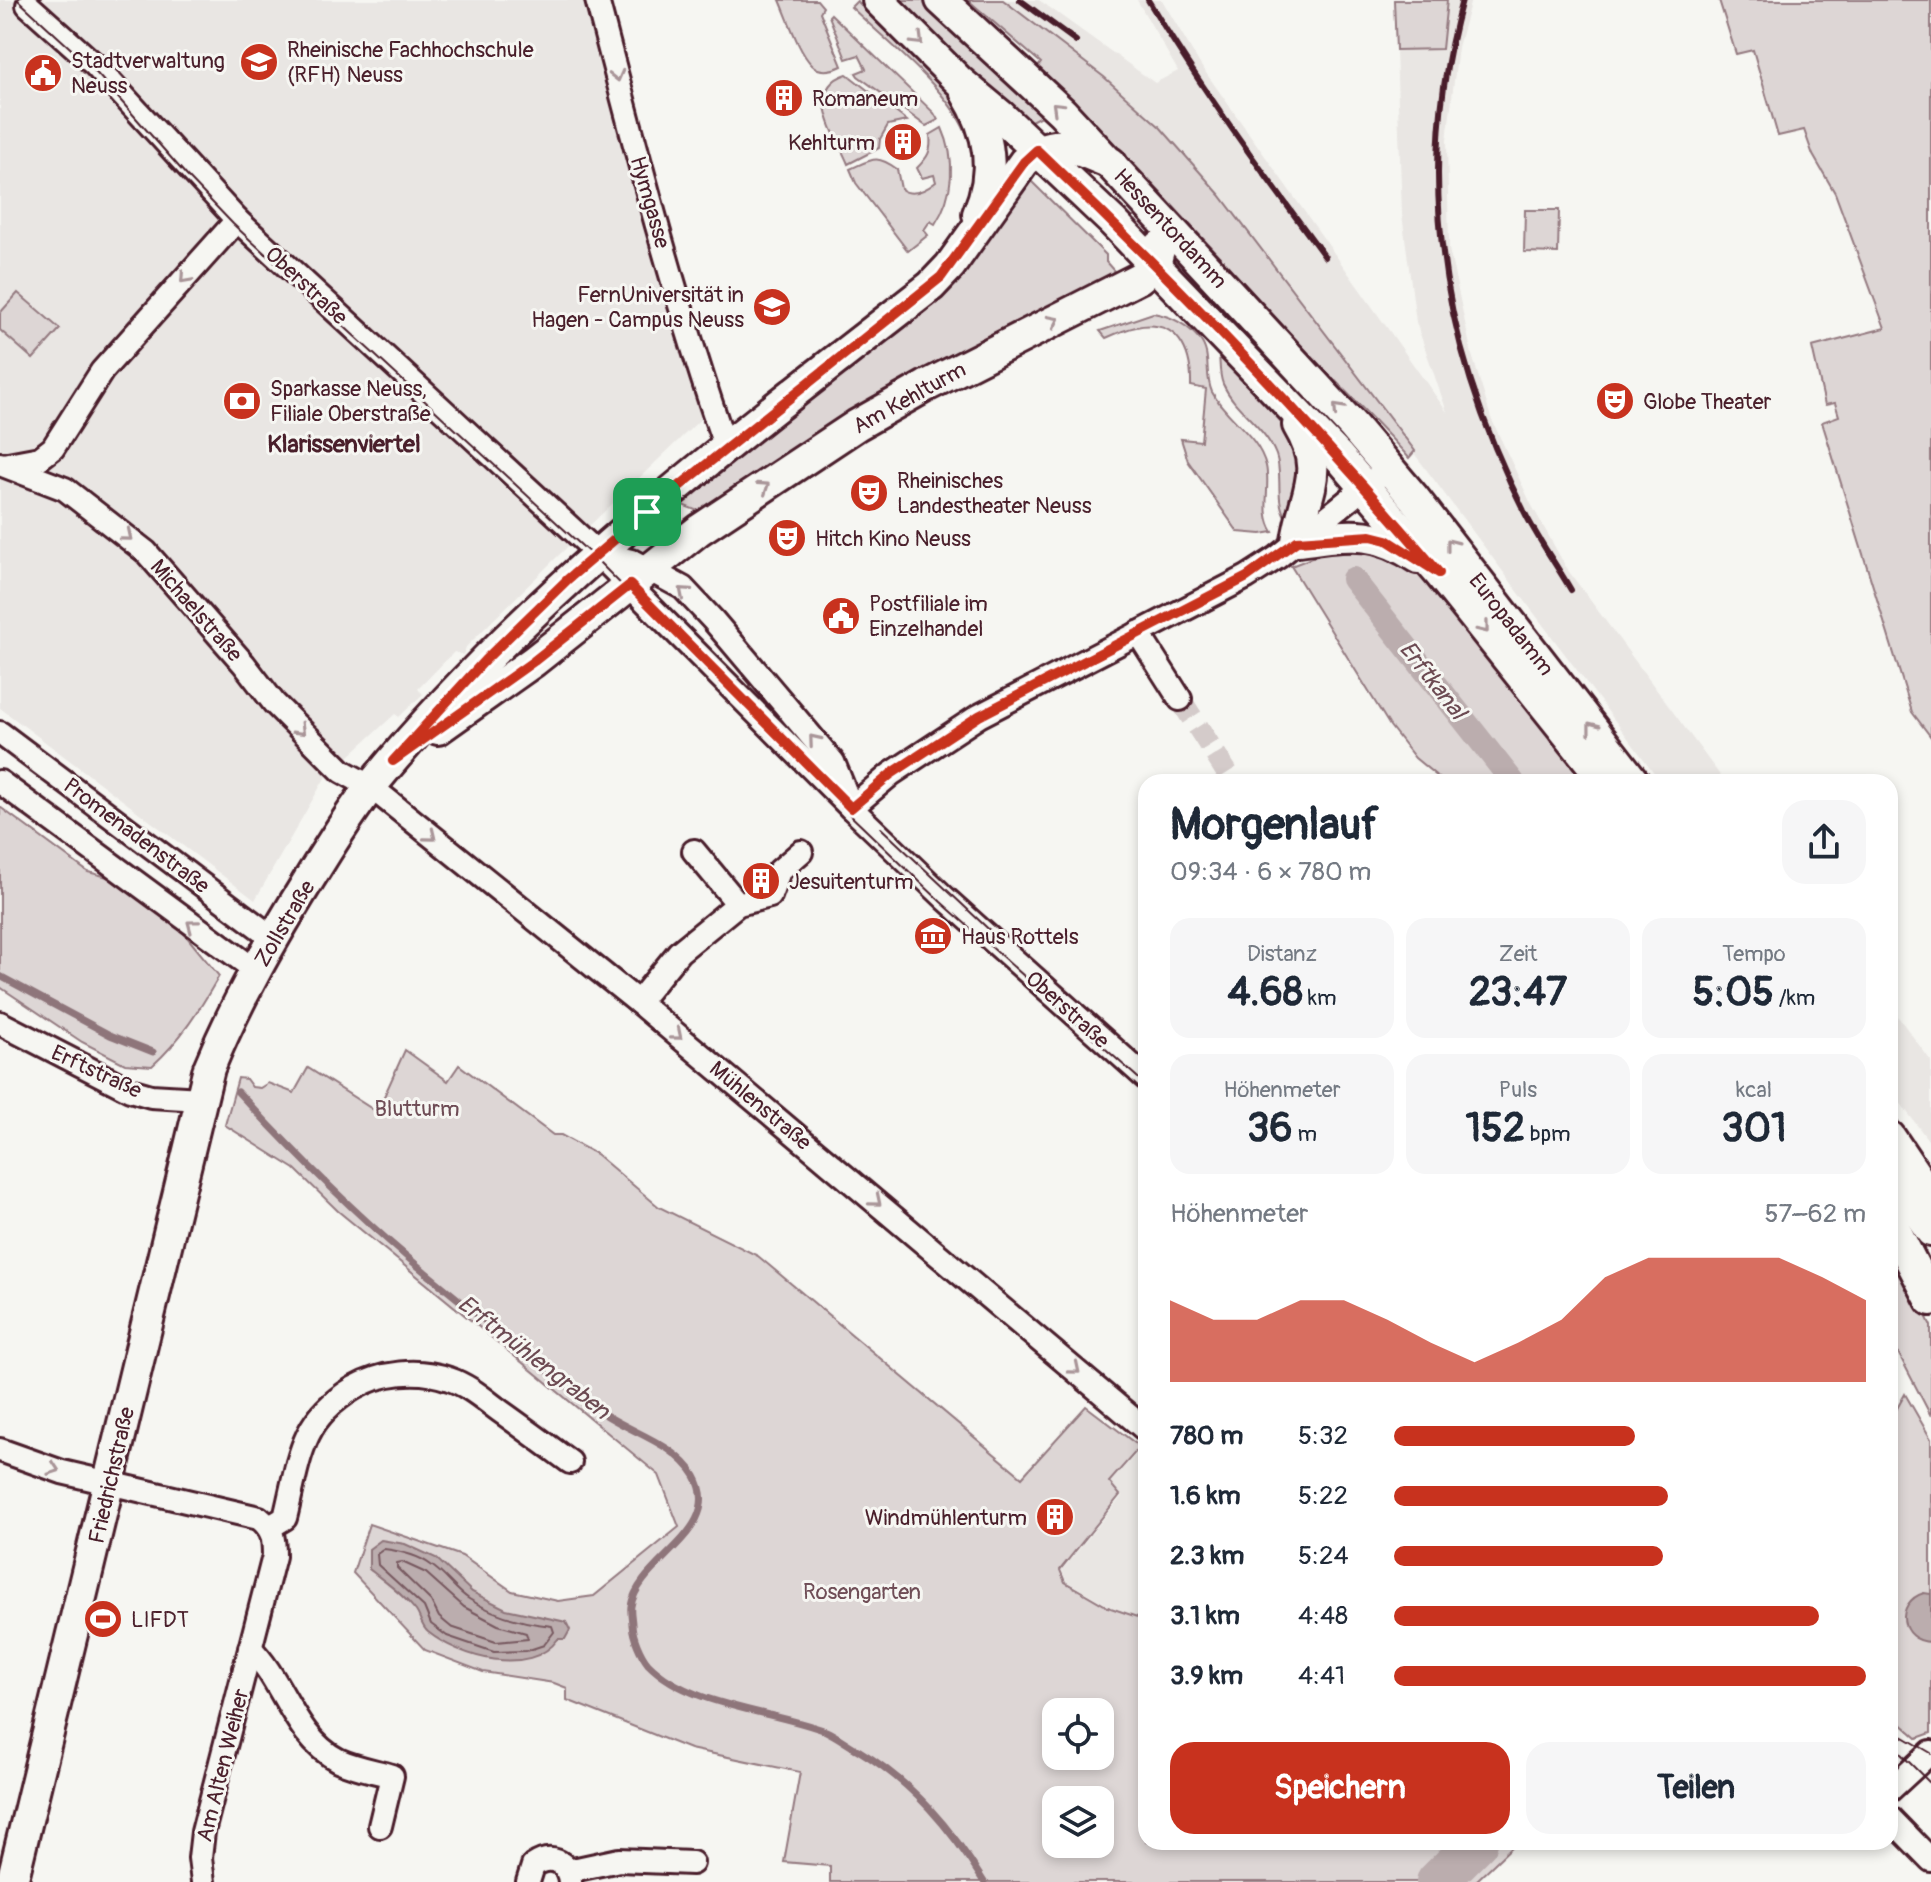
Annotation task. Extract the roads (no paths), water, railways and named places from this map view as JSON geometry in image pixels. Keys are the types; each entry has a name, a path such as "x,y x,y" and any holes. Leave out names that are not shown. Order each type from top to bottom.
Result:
{"main road":[{"name":"Hessentordamm","path":"878,0 959,81 1037,150 1155,265 1366,486"},
{"name":"Hessentordamm","path":"941,0 1051,101 1111,163 1389,467"},
{"path":"959,81 982,122 989,144 990,164 981,206 960,251"},
{"path":"598,553 931,286 1024,162 1037,150 1064,145 1111,163"},
{"path":"1154,210 1161,237 1155,265"},
{"name":"Am Kehlturm","path":"640,577 699,530 857,425 984,356 1120,289 1155,265"},
{"path":"1290,407 1309,443 1314,473 1300,517 1297,541 1371,536 1387,540 1439,573"},
{"name":"Europadamm","path":"1389,467 1628,774"},
{"name":"Europadamm","path":"1366,486 1600,774"},
{"name":"Zollstraße","path":"201,1099 222,1035 255,970 371,787 485,660 598,553"},
{"name":"Zollstraße","path":"393,761 534,661 640,577"},
{"name":"Friedrichstraße","path":"12,1882 201,1099"},
{"path":"1898,1149 1931,1198"},
{"path":"1898,1183 1931,1231"},
{"path":"1898,1236 1931,1300"},
{"name":"Friedrichstraße","path":"18,1882 20,1851"}],"street":[{"name":"Hymgasse","path":"597,0 633,141 698,366 726,448"},
{"name":"Oberstraße","path":"28,5 95,65 237,220 598,553 640,577 683,588 833,762 851,808"},
{"path":"1,464 40,458 53,448 102,371 237,220"},
{"path":"53,448 56,473 65,489"},
{"name":"Michaelstraße","path":"1,464 65,489 146,552 274,703 342,771 371,787"},
{"path":"851,808 891,774 979,716 1247,577 1389,467"},
{"name":"Oberstraße","path":"640,577 851,808 1138,1071"},
{"path":"1138,633 1180,699"},
{"name":"Promenadenstraße","path":"0,733 273,938"},
{"name":"Promenadenstraße","path":"0,782 255,970"},
{"name":"Mühlenstraße","path":"371,787 638,1002 1138,1423"},
{"path":"694,851 738,904"},
{"path":"638,1002 679,952 738,904 770,896 779,871 801,852"},
{"name":"Erftstraße","path":"0,1023 130,1090 151,1096 201,1099"},
{"path":"0,1450 62,1472 259,1518 270,1527 285,1518 306,1438 317,1418 335,1400 373,1378 420,1373 449,1379 475,1393 570,1462"},
{"name":"Am Alten Weiher","path":"203,1882 200,1858 203,1832 274,1556 270,1527"},
{"name":"Am Alten Weiher","path":"250,1648 273,1676 305,1731 323,1750 344,1763 392,1776 380,1826"},
{"path":"1898,1783 1931,1752"},
{"path":"1898,1826 1931,1860"},
{"path":"528,1882 533,1866 542,1860 555,1860 569,1877 619,1860 692,1863"}],"water":[{"path":"381,1540 405,1544 436,1558 472,1592 506,1609 566,1622 570,1630 565,1639 558,1639 546,1651 513,1661 494,1660 457,1649 428,1632 411,1605 369,1569 369,1549"},
{"path":"1924,1593 1931,1594 1931,1642 1912,1636 1904,1621 1908,1604"}],"waterway":[{"name":"Erftkanal","path":"1353,579 1507,774"},
{"name":"Erftmühlengraben","path":"0,976 110,1035 153,1052"},
{"name":"Erftmühlengraben","path":"238,1092 340,1197 429,1275 594,1407 662,1445 686,1464 695,1476 701,1495 699,1513 690,1529 648,1574 631,1606 634,1635 648,1664 686,1690 708,1699 826,1731 858,1750 896,1777 929,1808 984,1882"},
{"name":"Erftmühlengraben","path":"1437,1882 1469,1850"}],"tunnel":[{"path":"1180,699 1228,774"}],"tram line":[{"path":"18,0 92,68 233,224 594,557 847,812 941,902 1138,1078"},
{"path":"881,828 1000,940"},
{"path":"1898,1732 1931,1753"},
{"path":"1898,1751 1931,1784"}],"railway":[{"path":"1020,0 1076,41"},
{"path":"1148,0 1211,99 1325,257"},
{"path":"1462,0 1447,67 1439,133 1439,199 1445,264 1457,329 1475,393 1498,455 1537,536 1571,590"}],"place":[{"name":"Rheinische Fachhochschule (RFH) Neuss","path":"259,62"},
{"name":"Stadtverwaltung Neuss","path":"43,73"},
{"name":"Romaneum","path":"784,98"},
{"name":"Kehlturm","path":"903,142"},
{"name":"FernUniversität in Hagen - Campus Neuss","path":"772,307"},
{"name":"Sparkasse Neuss, Filiale Oberstraße","path":"242,401"},
{"name":"Globe Theater","path":"1615,401"},
{"name":"Rheinisches Landestheater Neuss","path":"869,493"},
{"name":"Hitch Kino Neuss","path":"787,538"},
{"name":"Postfiliale im Einzelhandel","path":"841,616"},
{"name":"Jesuitenturm","path":"761,881"},
{"name":"Haus Rottels","path":"933,936"},
{"name":"Windmühlenturm","path":"1055,1517"},
{"name":"LIFDT","path":"103,1619"}],"district":[{"name":"Klarissenviertel","path":"344,444"}],"park label":[{"name":"Blutturm","path":"417,1108"},
{"name":"Rosengarten","path":"862,1591"}]}
